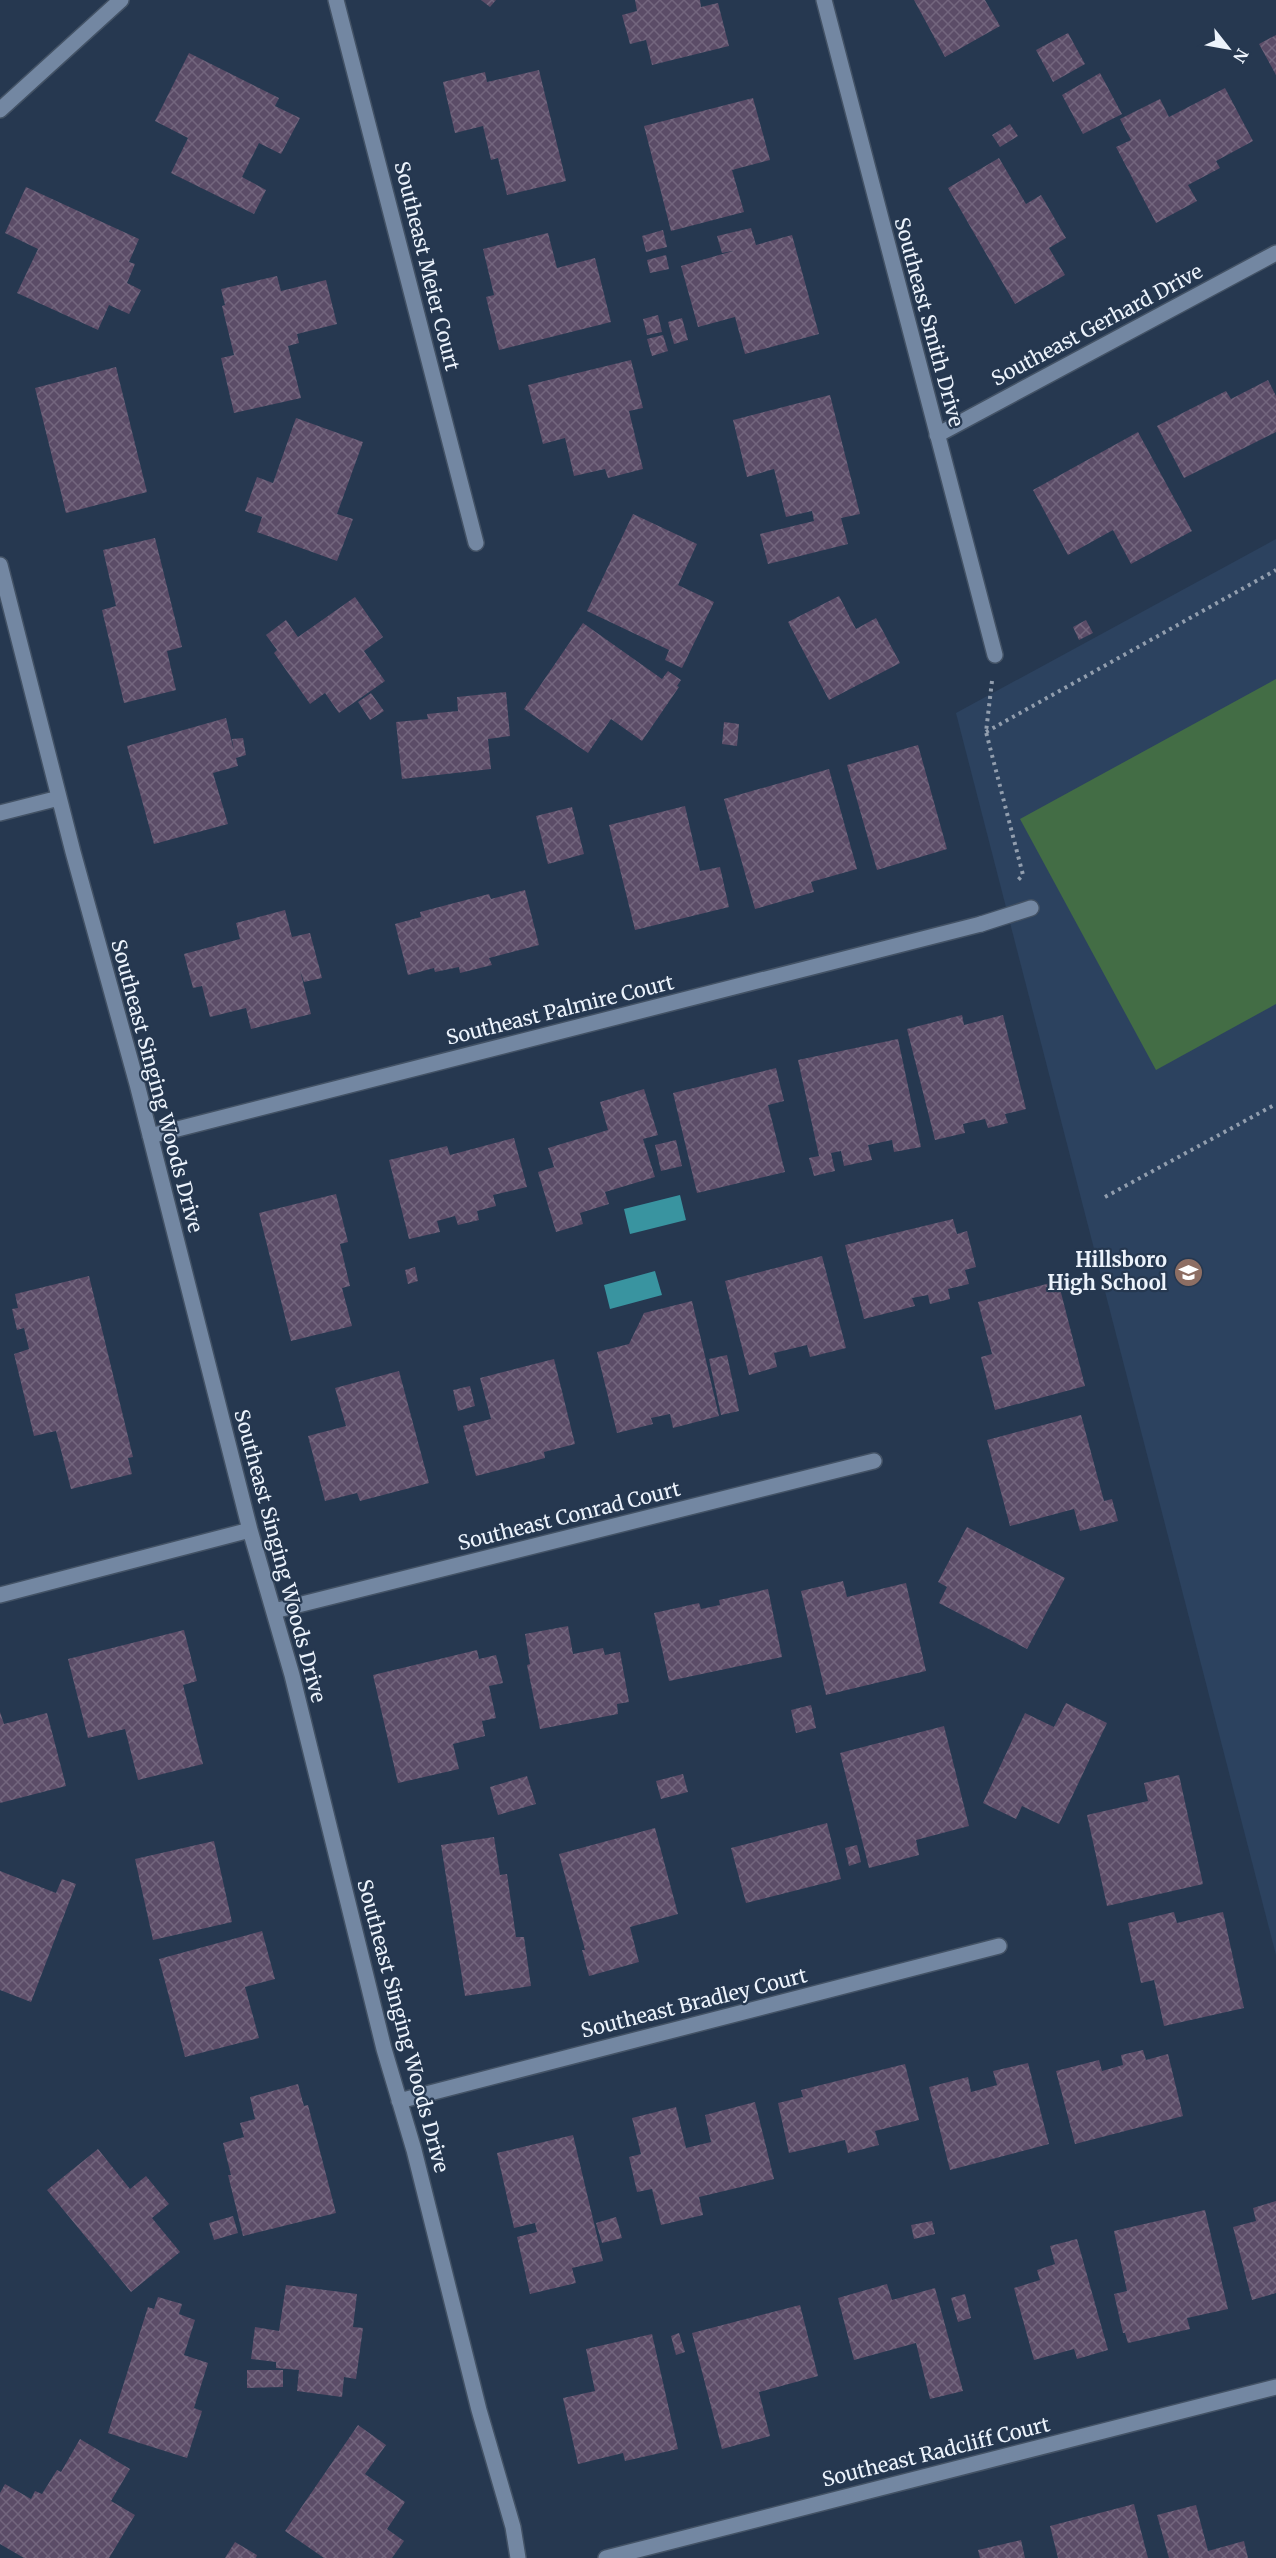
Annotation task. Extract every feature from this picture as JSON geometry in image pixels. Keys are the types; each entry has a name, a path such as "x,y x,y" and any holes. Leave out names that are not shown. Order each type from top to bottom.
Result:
{"street":[{"path":"0,110 121,0"},
{"name":"Southeast Meier Court","path":"336,0 476,543"},
{"name":"Southeast Smith Drive","path":"824,0 995,655"},
{"name":"Southeast Gerhard Drive","path":"937,435 1276,253"},
{"name":"Southeast Singing Woods Drive","path":"0,565 59,798 150,1136 250,1530 292,1675 384,2049 479,2410 513,2528 518,2558"},
{"path":"0,813 59,798"},
{"name":"Southeast Palmire Court","path":"150,1136 981,924 1031,908"},
{"name":"Southeast Conrad Court","path":"274,1611 874,1461"},
{"path":"0,1595 250,1530"},
{"name":"Southeast Bradley Court","path":"399,2101 999,1946"},
{"name":"Southeast Radcliff Court","path":"606,2558 1276,2387"}],"path":[{"path":"986,732 1276,570"},
{"path":"995,655 986,732 1023,875 1016,883"},
{"path":"1105,1197 1276,1104"}],"shaded area":[{"name":"Hillsboro High School","path":"1276,539 1276,1955 956,713"},
{"path":"1276,679 1276,1004 1156,1070 1020,819"},
{"path":"680,1195 686,1220 630,1234 624,1209"},
{"path":"655,1271 662,1295 610,1309 604,1285"}],"building":[{"path":"481,0 496,0 490,7"},
{"path":"635,0 700,0 701,7 718,3 729,46 652,65 646,40 630,44 622,15 637,11"},
{"path":"914,0 985,0 1000,26 945,57"},
{"path":"1068,33 1085,64 1053,82 1036,50"},
{"path":"1276,35 1276,75 1259,44"},
{"path":"189,53 279,98 275,106 300,118 281,154 259,143 242,177 266,190 254,214 171,173 188,138 155,121"},
{"path":"539,70 566,181 507,195 498,158 491,160 483,126 455,133 443,82 485,72 487,82"},
{"path":"1100,73 1122,114 1083,134 1062,95"},
{"path":"1225,88 1253,141 1216,161 1220,168 1188,185 1197,201 1156,223 1116,147 1131,140 1120,119 1160,99 1169,117"},
{"path":"753,98 770,160 732,170 744,212 671,231 644,126"},
{"path":"1010,124 1018,136 1000,147 992,135"},
{"path":"999,158 1026,204 1041,195 1066,238 1049,248 1065,275 1015,304 948,188"},
{"path":"26,187 139,239 129,262 135,264 127,283 141,290 129,314 109,305 98,330 17,293 38,249 5,233"},
{"path":"751,228 756,245 792,235 819,334 745,354 735,317 698,327 681,266 733,251 722,253 717,236"},
{"path":"663,230 667,247 646,252 642,236"},
{"path":"548,233 557,268 595,258 611,322 499,350 486,297 494,295 483,249"},
{"path":"666,255 669,269 650,273 647,260"},
{"path":"277,276 281,291 326,280 337,324 297,334 299,343 288,346 301,398 234,413 221,358 234,355 222,306 225,305 221,289"},
{"path":"658,315 662,332 647,335 643,319"},
{"path":"682,318 688,340 674,344 668,322"},
{"path":"663,335 668,351 652,356 647,339"},
{"path":"631,360 643,408 629,411 643,469 608,478 605,469 574,476 565,438 543,444 528,385"},
{"path":"116,367 147,492 66,513 35,388"},
{"path":"1268,380 1276,396 1276,432 1184,478 1157,426 1226,391 1231,399"},
{"path":"830,395 860,514 841,518 848,544 768,564 760,534 814,521 812,511 786,517 774,469 747,477 733,420"},
{"path":"296,418 363,442 337,514 353,519 337,561 257,532 262,517 245,511 257,477 273,483"},
{"path":"1138,432 1192,531 1131,564 1113,530 1068,555 1033,490"},
{"path":"633,514 697,544 678,585 714,602 682,668 665,660 669,650 587,611"},
{"path":"155,538 182,647 167,651 176,690 124,703 102,610 116,606 103,550"},
{"path":"839,596 856,629 876,618 900,663 829,700 788,622"},
{"path":"355,597 383,637 364,651 385,681 339,713 325,693 310,704 274,653 277,650 266,635 286,620 298,637"},
{"path":"1086,620 1093,633 1079,640 1073,627"},
{"path":"583,623 662,679 668,671 681,680 677,686 679,687 642,741 611,719 588,753 524,709"},
{"path":"506,692 510,736 488,739 491,769 402,779 396,722 428,719 427,714 458,711 457,697"},
{"path":"371,693 384,711 370,720 358,702"},
{"path":"226,718 234,751 232,739 243,738 246,755 236,758 238,766 213,773 228,824 154,844 127,746"},
{"path":"724,722 739,724 737,746 722,744"},
{"path":"918,745 947,849 877,870 847,765"},
{"path":"829,769 857,869 811,882 814,892 755,909 724,799"},
{"path":"685,806 700,871 720,867 729,907 635,930 609,825"},
{"path":"572,807 584,854 548,864 536,816"},
{"path":"525,890 539,945 489,958 492,965 460,973 459,967 435,972 434,968 408,975 395,924 421,917 420,912 489,894 491,899"},
{"path":"285,910 292,937 310,933 322,978 304,982 300,970 311,1014 251,1029 246,1008 210,1017 202,986 193,988 184,954 240,939 236,923"},
{"path":"962,1015 964,1025 1003,1015 1026,1109 1005,1114 1008,1123 988,1128 985,1119 963,1124 965,1133 935,1140 907,1029"},
{"path":"898,1039 921,1147 894,1152 892,1140 868,1145 872,1160 844,1166 841,1151 831,1153 835,1171 814,1176 809,1158 819,1156 798,1060"},
{"path":"776,1068 784,1101 768,1105 785,1172 697,1193 673,1093"},
{"path":"644,1089 658,1135 643,1139 655,1177 605,1192 609,1204 580,1213 583,1224 556,1232 538,1172 554,1167 548,1148 608,1130 600,1102"},
{"path":"514,1138 527,1187 493,1195 496,1206 477,1211 479,1220 458,1225 455,1216 437,1221 440,1232 409,1239 389,1160 447,1146 450,1155"},
{"path":"676,1140 682,1166 661,1171 655,1145"},
{"path":"336,1194 348,1242 340,1244 350,1286 342,1288 352,1326 291,1341 259,1213"},
{"path":"953,1219 957,1234 967,1231 976,1267 965,1270 969,1284 948,1289 950,1299 930,1304 928,1295 912,1298 915,1306 864,1319 845,1245"},
{"path":"822,1256 846,1348 810,1357 807,1345 774,1353 777,1367 749,1375 725,1281"},
{"path":"415,1267 418,1281 408,1284 405,1270"},
{"path":"89,1276 133,1457 128,1458 132,1474 71,1489 56,1431 34,1436 14,1354 29,1349 24,1328 17,1330 12,1309 18,1308 15,1294"},
{"path":"1058,1281 1085,1386 995,1410 981,1357 992,1354 978,1302"},
{"path":"692,1301 719,1416 673,1428 670,1414 651,1418 653,1424 617,1433 597,1352 629,1344 644,1313"},
{"path":"727,1355 739,1411 721,1415 709,1359"},
{"path":"554,1359 575,1444 544,1452 545,1458 476,1476 463,1426 491,1419 480,1378"},
{"path":"399,1371 429,1483 360,1501 357,1493 325,1501 308,1436 346,1426 335,1388"},
{"path":"470,1386 475,1406 458,1411 453,1390"},
{"path":"1081,1415 1104,1501 1112,1499 1118,1521 1080,1531 1074,1509 1010,1526 987,1440"},
{"path":"967,1527 1065,1578 1027,1649 939,1603 947,1587 938,1582"},
{"path":"843,1581 847,1597 906,1583 926,1671 826,1695 801,1591"},
{"path":"768,1589 782,1657 669,1681 654,1613 699,1603 701,1609 720,1605 719,1600"},
{"path":"568,1626 573,1654 603,1648 605,1655 620,1652 629,1702 617,1704 618,1714 540,1729 527,1665 530,1664 525,1634"},
{"path":"184,1630 197,1681 183,1685 203,1764 138,1780 125,1729 88,1738 68,1659"},
{"path":"477,1650 479,1659 496,1655 503,1683 489,1686 496,1718 482,1721 485,1736 453,1744 459,1769 398,1783 373,1675"},
{"path":"1066,1703 1107,1723 1059,1824 1022,1806 1016,1819 983,1803 1025,1713 1054,1727"},
{"path":"811,1705 816,1728 796,1733 791,1710"},
{"path":"0,1712 4,1724 47,1713 66,1786 0,1803"},
{"path":"944,1726 969,1826 916,1840 919,1855 869,1868 840,1753"},
{"path":"683,1774 688,1792 661,1799 656,1781"},
{"path":"1179,1775 1203,1884 1107,1906 1087,1815 1148,1801 1144,1783"},
{"path":"527,1776 536,1804 498,1815 490,1787"},
{"path":"827,1823 841,1879 746,1903 731,1848"},
{"path":"655,1828 678,1914 630,1927 639,1962 589,1976 582,1950 585,1950 559,1854"},
{"path":"494,1837 500,1875 507,1874 516,1937 524,1937 531,1986 465,1996 441,1845"},
{"path":"214,1841 232,1922 153,1940 135,1859"},
{"path":"857,1845 861,1862 849,1866 845,1848"},
{"path":"0,1871 56,1893 62,1879 76,1884 31,2002 0,1990"},
{"path":"1174,1912 1177,1923 1223,1912 1244,2008 1164,2026 1154,1980 1141,1983 1128,1923"},
{"path":"262,1931 275,1979 245,1987 259,2038 185,2057 159,1959"},
{"path":"1143,2050 1146,2060 1168,2054 1183,2116 1075,2144 1056,2071 1099,2060 1102,2071 1123,2065 1121,2055"},
{"path":"1028,2063 1049,2144 950,2170 929,2087 968,2077 971,2092 997,2085 993,2071"},
{"path":"905,2064 919,2120 875,2131 879,2145 848,2153 845,2140 789,2153 778,2103 803,2097 801,2090"},
{"path":"298,2084 304,2106 308,2105 336,2213 243,2236 228,2175 231,2175 223,2143 244,2137 240,2123 255,2119 250,2097"},
{"path":"755,2102 774,2179 699,2197 703,2215 661,2225 652,2189 637,2192 629,2157 641,2154 632,2118 676,2107 686,2148 711,2142 705,2115"},
{"path":"573,2135 603,2261 572,2268 576,2283 530,2294 517,2237 537,2232 535,2223 514,2228 497,2153"},
{"path":"98,2149 130,2189 146,2176 169,2204 152,2218 180,2252 131,2292 47,2190"},
{"path":"1276,2201 1276,2293 1252,2300 1233,2227 1256,2221 1253,2208"},
{"path":"1205,2210 1228,2309 1187,2318 1190,2329 1128,2343 1123,2333 1114,2294 1127,2291 1114,2231"},
{"path":"233,2216 238,2233 214,2240 209,2223"},
{"path":"616,2217 622,2238 602,2243 596,2223"},
{"path":"932,2221 935,2234 914,2239 911,2225"},
{"path":"1077,2239 1108,2350 1077,2359 1074,2349 1034,2360 1014,2288 1040,2280 1037,2270 1055,2264 1050,2246"},
{"path":"887,2284 892,2300 935,2288 963,2391 930,2399 916,2343 854,2360 838,2298"},
{"path":"286,2285 357,2294 353,2327 363,2328 356,2379 344,2377 342,2397 297,2391 299,2370 276,2368 276,2362 251,2359 255,2327 279,2331"},
{"path":"965,2294 971,2318 958,2322 951,2298"},
{"path":"158,2297 182,2304 179,2314 195,2320 184,2355 208,2363 194,2408 202,2411 187,2458 108,2433 148,2307 154,2309"},
{"path":"800,2305 818,2376 759,2392 770,2436 722,2449 692,2333"},
{"path":"679,2333 685,2352 676,2355 671,2336"},
{"path":"652,2334 678,2449 625,2461 623,2453 578,2464 563,2398 595,2391 586,2349"},
{"path":"247,2370 283,2370 283,2387 247,2388"},
{"path":"358,2425 386,2445 365,2474 405,2502 387,2529 404,2541 392,2558 324,2558 285,2531"},
{"path":"80,2439 130,2469 111,2501 135,2515 109,2558 24,2558 0,2544 0,2493 5,2484 31,2499 35,2491 42,2494 57,2470 61,2472"},
{"path":"1134,2504 1148,2558 1058,2558 1050,2526"},
{"path":"1196,2505 1208,2551 1244,2541 1248,2558 1169,2558 1157,2515"},
{"path":"1021,2540 1025,2558 980,2558 978,2550"},
{"path":"235,2542 257,2555 256,2558 225,2558"}],"place":[{"name":"Hillsboro High School","path":"1188,1272"}]}
